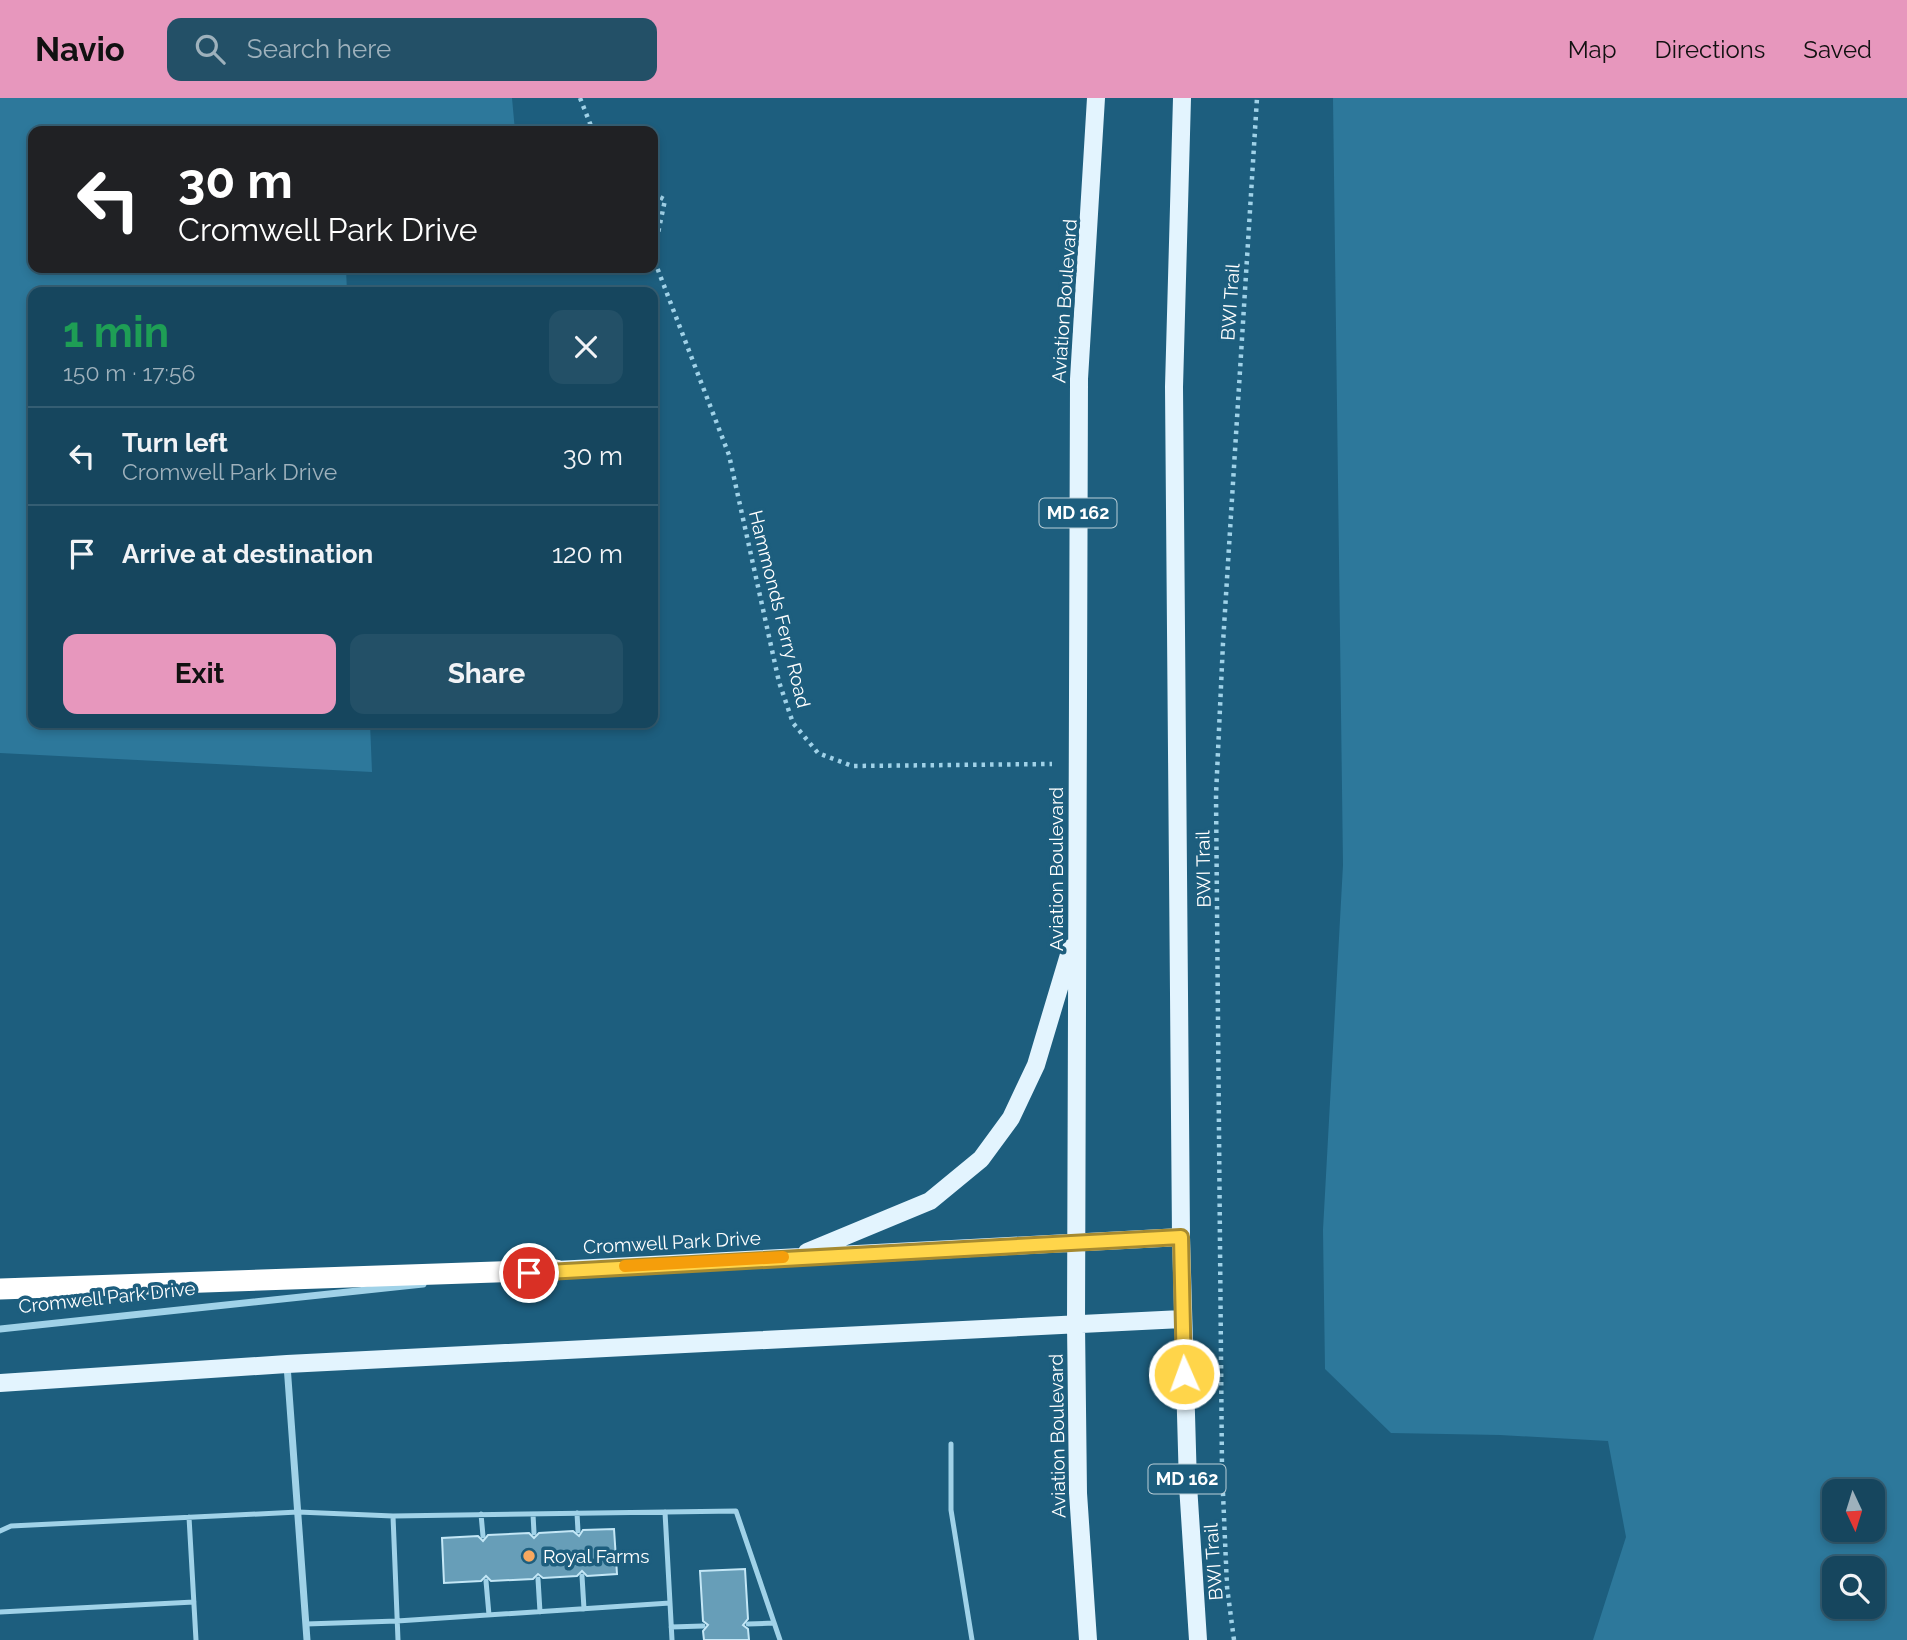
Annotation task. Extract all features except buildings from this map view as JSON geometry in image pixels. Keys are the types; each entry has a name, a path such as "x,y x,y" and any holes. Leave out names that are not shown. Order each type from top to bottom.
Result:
{"highway":[{"path":"0,1289 556,1270"}],"main road":[{"name":"Aviation Boulevard","path":"1088,1640 1078,1493 1077,764 1079,379 1096,98"},
{"name":"MD 162","path":"1182,98 1174,387 1181,1237 1188,1485 1198,1640"},
{"path":"795,1257 930,1202 981,1159 1011,1118 1036,1065 1077,928"},
{"name":"Cromwell Park Drive","path":"556,1270 1181,1237"},
{"path":"0,1383 287,1364 1182,1319"}],"street":[{"name":"Cromwell Park Drive","path":"0,1329 556,1270"},
{"path":"287,1364 307,1640"}],"lane":[{"path":"951,1444 951,1510 972,1640"},
{"path":"0,1531 11,1526 298,1512 393,1516 736,1511 780,1640"},
{"path":"665,1512 672,1640"},
{"path":"577,1513 578,1531"},
{"path":"481,1514 483,1536"},
{"path":"533,1514 534,1533"},
{"path":"393,1516 398,1640"},
{"path":"189,1517 196,1640"},
{"path":"582,1576 584,1609"},
{"path":"538,1579 540,1612"},
{"path":"486,1581 489,1615"},
{"path":"0,1612 194,1602"},
{"path":"306,1623 397,1621 670,1603"},
{"path":"748,1624 774,1623"},
{"path":"671,1627 703,1626"}],"path":[{"path":"580,98 591,126"},
{"name":"BWI Trail","path":"1234,1640 1227,1587 1222,1470 1216,795 1257,98"},
{"path":"658,196 664,200 658,231"},
{"name":"Hammonds Ferry Road","path":"658,270 729,455 779,682 793,723 818,753 852,766 1077,764"}],"shaded area":[{"path":"0,98 512,98 515,126 28,126 28,273 346,273 347,287 28,287 28,728 370,728 372,772 0,753"},
{"path":"1333,98 1907,98 1907,1640 1593,1640 1626,1537 1608,1441 1391,1433 1325,1369 1323,1230 1343,865"}],"slow traffic":[{"path":"625,1266 783,1257"}],"place":[{"name":"Royal Farms","path":"529,1556"}],"route":[{"path":"529,1273 1181,1237 1184,1374"}]}
